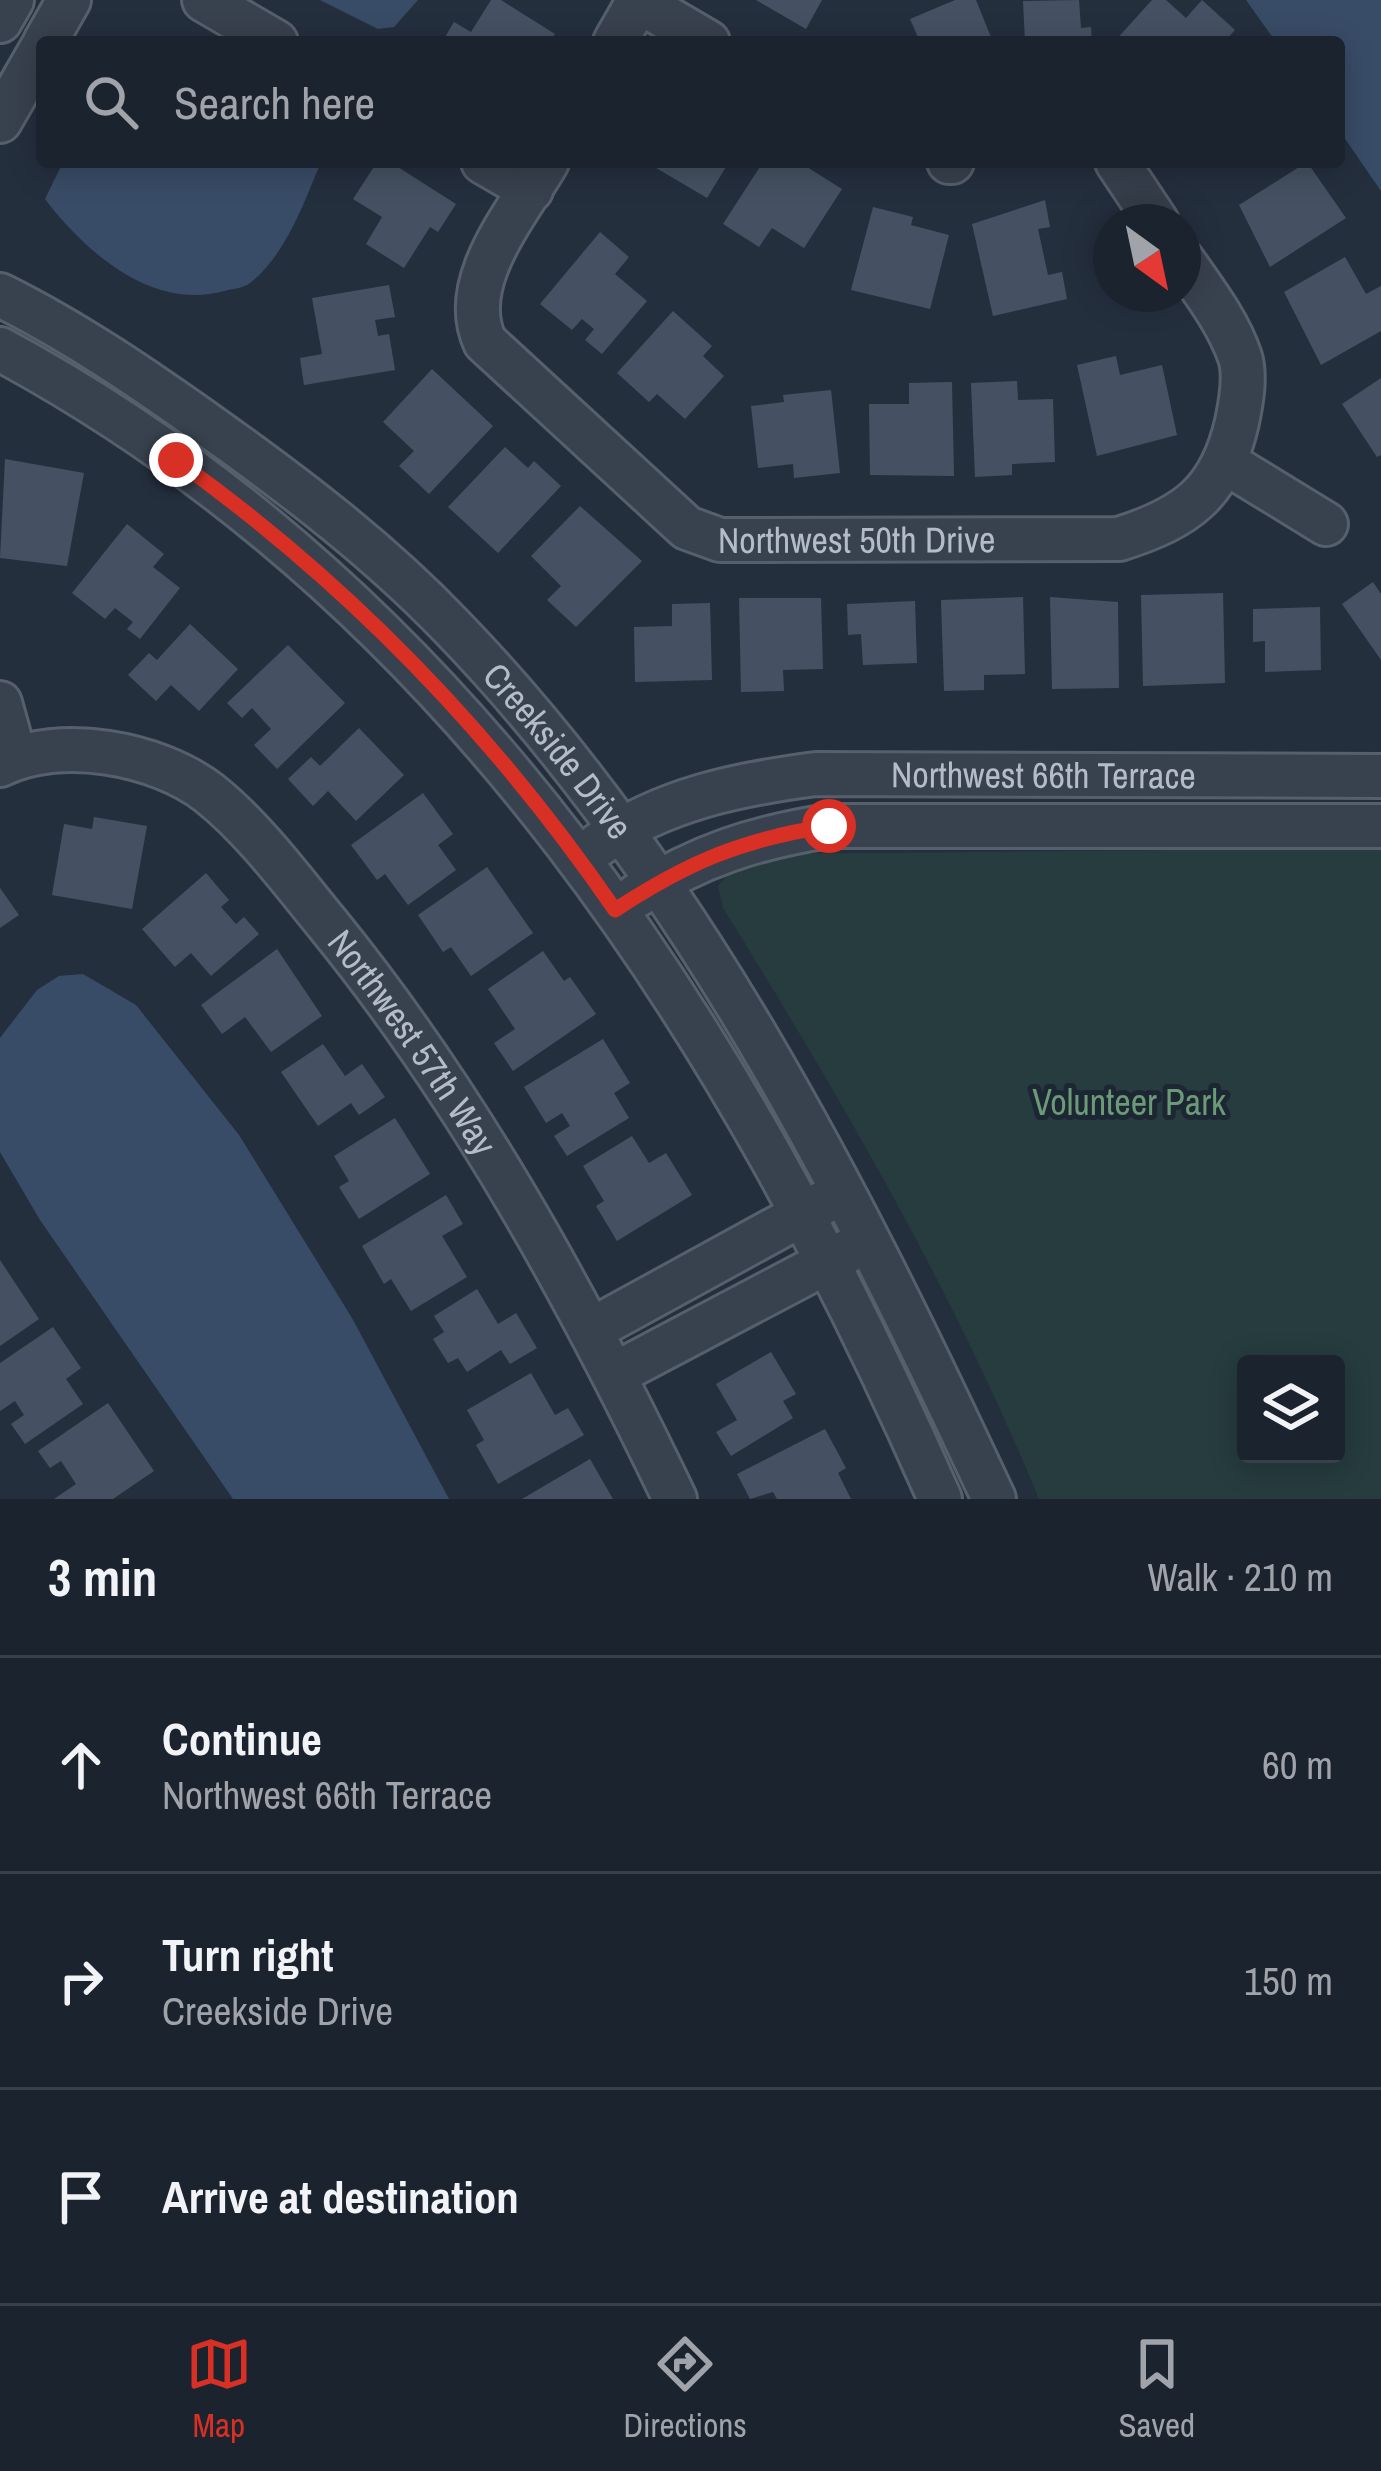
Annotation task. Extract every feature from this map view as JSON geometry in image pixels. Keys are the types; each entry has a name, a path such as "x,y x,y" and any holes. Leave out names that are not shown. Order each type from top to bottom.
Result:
{"street":[{"path":"0,21 12,0"},
{"path":"49,36 69,0"},
{"path":"204,0 266,36"},
{"path":"619,36 639,1 697,36"},
{"path":"0,122 36,59"},
{"path":"507,168 539,176"},
{"path":"1121,168 1145,204"},
{"name":"Northwest 50th Drive","path":"539,176 476,289 475,319 485,342 686,528 720,540 1119,539 1158,527 1199,500 1228,464"},
{"path":"1201,287 1225,323 1242,362 1240,406 1228,464 1326,524"},
{"name":"Creekside Drive","path":"0,295 150,384 302,493 376,555 513,693 620,829 656,883 844,1192 994,1499"},
{"name":"Creekside Drive","path":"0,349 103,409 194,473 340,589 480,733 579,858 706,1048 827,1262 940,1499"},
{"name":"Northwest 57th Way","path":"0,703 8,761 76,752 143,759 208,793 286,873 387,997 480,1140 615,1374 675,1499"},
{"name":"Northwest 66th Terrace","path":"579,858 620,829 742,784 816,774 1381,776"},
{"name":"Northwest 66th Terrace","path":"615,910 704,857 763,836 829,826 1381,826"},
{"path":"591,1330 844,1192"},
{"path":"615,1374 870,1240"}],"green space":[{"name":"Volunteer Park","path":"1381,848 1381,1499 1039,1499 933,1271 810,1051 723,908 718,886 735,866 773,854"}],"water":[{"path":"320,0 418,0 394,27 378,29"},
{"path":"1246,0 1381,0 1381,191 1345,139 1345,36 1272,36"},
{"path":"60,168 318,168 293,227 263,271 245,286 198,295 172,293 123,273 80,239 45,199"},
{"path":"83,974 136,1005 239,1135 352,1318 449,1499 233,1499 40,1220 0,1152 0,1038 37,990 59,976"}],"building":[{"path":"491,0 501,0 555,34 446,36 454,22 471,32"},
{"path":"756,0 822,0 806,29"},
{"path":"955,0 976,0 991,36 917,36 910,19"},
{"path":"1079,0 1081,28 1091,27 1092,36 1025,36 1023,1"},
{"path":"1152,0 1166,0 1186,18 1202,0 1235,30 1230,36 1119,36"},
{"path":"373,168 399,168 456,204 438,232 430,227 404,268 366,244 382,217 353,199"},
{"path":"656,168 725,168 707,198"},
{"path":"759,168 809,168 842,189 804,248 772,228 759,247 723,224"},
{"path":"1298,168 1311,168 1346,218 1270,267 1239,205"},
{"path":"1045,200 1050,227 1038,229 1048,275 1062,272 1067,299 993,316 972,224"},
{"path":"873,207 913,217 911,225 949,235 930,309 851,290"},
{"path":"600,232 629,257 615,274 647,301 602,354 585,340 594,329 582,319 572,330 540,304"},
{"path":"1345,257 1366,294 1381,286 1381,331 1321,365 1284,292"},
{"path":"389,285 395,317 375,320 378,336 389,334 395,370 304,385 300,358 322,354 312,298"},
{"path":"673,311 712,346 703,356 724,376 685,419 657,394 649,402 617,373"},
{"path":"1116,356 1120,375 1162,365 1177,435 1097,456 1077,365"},
{"path":"432,369 493,426 429,494 399,466 414,451 383,422"},
{"path":"1381,378 1381,455 1377,457 1342,404"},
{"path":"1017,381 1018,400 1053,399 1055,462 1012,464 1012,475 975,477 971,383"},
{"path":"952,382 954,476 870,475 869,404 909,404 909,383"},
{"path":"831,390 840,473 794,478 793,464 758,468 751,406 784,402 783,395"},
{"path":"505,447 528,468 534,461 561,486 498,553 448,507"},
{"path":"5,459 84,473 67,566 0,558"},
{"path":"580,506 642,561 576,627 547,600 561,586 531,556"},
{"path":"127,524 164,554 153,567 180,588 140,639 127,629 133,622 115,608 105,619 72,593"},
{"path":"1373,582 1381,594 1381,660 1342,604"},
{"path":"1223,593 1225,683 1143,686 1141,595"},
{"path":"1023,597 1025,674 984,675 984,690 944,691 941,600"},
{"path":"1050,597 1118,602 1119,688 1052,689"},
{"path":"739,598 821,598 823,669 783,670 784,691 741,692"},
{"path":"915,601 917,663 863,665 861,634 848,635 847,604"},
{"path":"710,603 712,680 635,682 634,627 672,626 672,604"},
{"path":"1320,607 1321,670 1265,672 1265,641 1253,642 1253,609"},
{"path":"190,624 238,669 199,711 171,685 156,701 128,675 149,653 157,660"},
{"path":"288,645 345,703 277,769 254,745 271,729 252,708 242,718 227,703"},
{"path":"359,728 404,775 356,821 328,791 313,806 288,779 311,757 320,766"},
{"path":"423,793 453,834 438,845 456,870 408,905 385,874 377,880 351,845"},
{"path":"94,817 147,826 132,909 52,895 64,824 92,829"},
{"path":"487,867 533,933 471,976 451,947 443,952 418,915"},
{"path":"206,873 229,900 221,907 236,924 244,917 259,934 211,976 191,953 175,967 142,929"},
{"path":"0,888 19,915 0,928"},
{"path":"277,949 322,1016 271,1052 245,1017 222,1034 201,1005"},
{"path":"543,951 564,981 570,977 596,1014 513,1071 494,1043 515,1029 488,989"},
{"path":"603,1039 630,1083 614,1093 629,1118 567,1156 554,1136 570,1126 562,1113 546,1123 524,1087"},
{"path":"323,1044 345,1076 362,1064 385,1097 359,1115 351,1103 318,1126 281,1072"},
{"path":"395,1118 430,1174 359,1219 339,1187 349,1181 334,1156"},
{"path":"632,1136 649,1163 666,1153 692,1195 617,1241 596,1206 604,1201 583,1166"},
{"path":"446,1195 463,1224 442,1236 467,1277 411,1311 391,1279 384,1284 362,1246"},
{"path":"0,1260 39,1319 0,1346"},
{"path":"477,1289 498,1324 516,1313 537,1348 510,1364 501,1350 467,1372 458,1358 448,1363 433,1339 444,1332 434,1316"},
{"path":"53,1327 81,1368 66,1379 83,1404 25,1444 11,1424 24,1415 15,1401 0,1411 0,1363"},
{"path":"771,1352 796,1394 783,1401 793,1418 731,1456 716,1432 737,1420 716,1384"},
{"path":"531,1373 555,1415 568,1408 584,1435 498,1484 476,1445 484,1440 467,1410"},
{"path":"108,1403 154,1471 113,1499 54,1499 76,1484 61,1461 50,1468 38,1451"},
{"path":"825,1429 846,1468 838,1473 851,1499 777,1499 773,1492 750,1499 737,1474"},
{"path":"590,1459 613,1499 522,1499"}],"route":[{"path":"176,460 247,511 411,656 527,788 615,910 704,857 763,836 829,826"}]}
